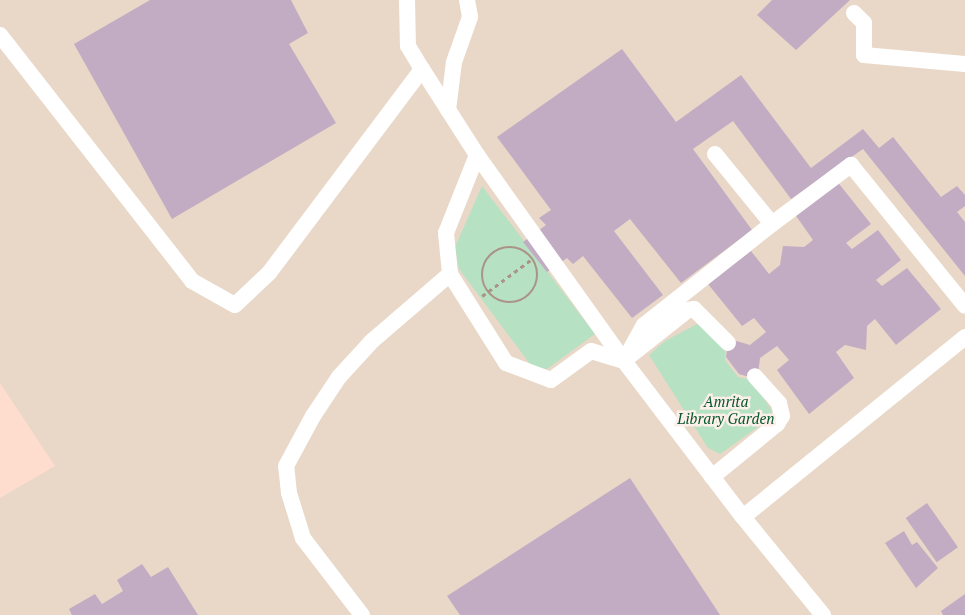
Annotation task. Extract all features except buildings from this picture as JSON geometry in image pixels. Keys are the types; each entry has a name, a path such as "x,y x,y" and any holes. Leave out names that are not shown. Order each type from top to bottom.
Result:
{"street":[{"path":"407,0 408,46 477,156 624,361 743,517 823,615"},
{"path":"448,110 454,62 470,17 467,0"},
{"path":"854,13 864,23 864,55 965,64"},
{"path":"0,35 192,281 235,305 269,273 422,69"},
{"path":"715,154 772,224"},
{"path":"477,156 446,233 450,274 506,362 551,380 591,351 624,361"},
{"path":"624,361 644,325 772,224 851,165 965,306"},
{"path":"362,615 303,538 289,494 286,466 313,416 339,377 372,341 450,274"},
{"path":"624,361 688,310 697,310 728,343"},
{"path":"743,517 965,337"},
{"path":"712,477 777,424 782,416 779,403 755,376"}],"path":[{"path":"502,248 516,248 533,258 538,277 534,290 523,300 504,304 488,292 481,274 491,255 502,248"},
{"path":"470,306 533,258"}],"shaded area":[{"path":"0,0 965,0 965,615 0,615 0,498 55,466 0,383"}],"green space":[{"path":"482,186 595,334 547,369 533,368 459,269 455,247"},
{"name":"Amrita Library Garden","path":"701,322 726,345 725,360 738,377 752,380 772,411 768,420 720,454 708,448 649,355 665,341"}]}
